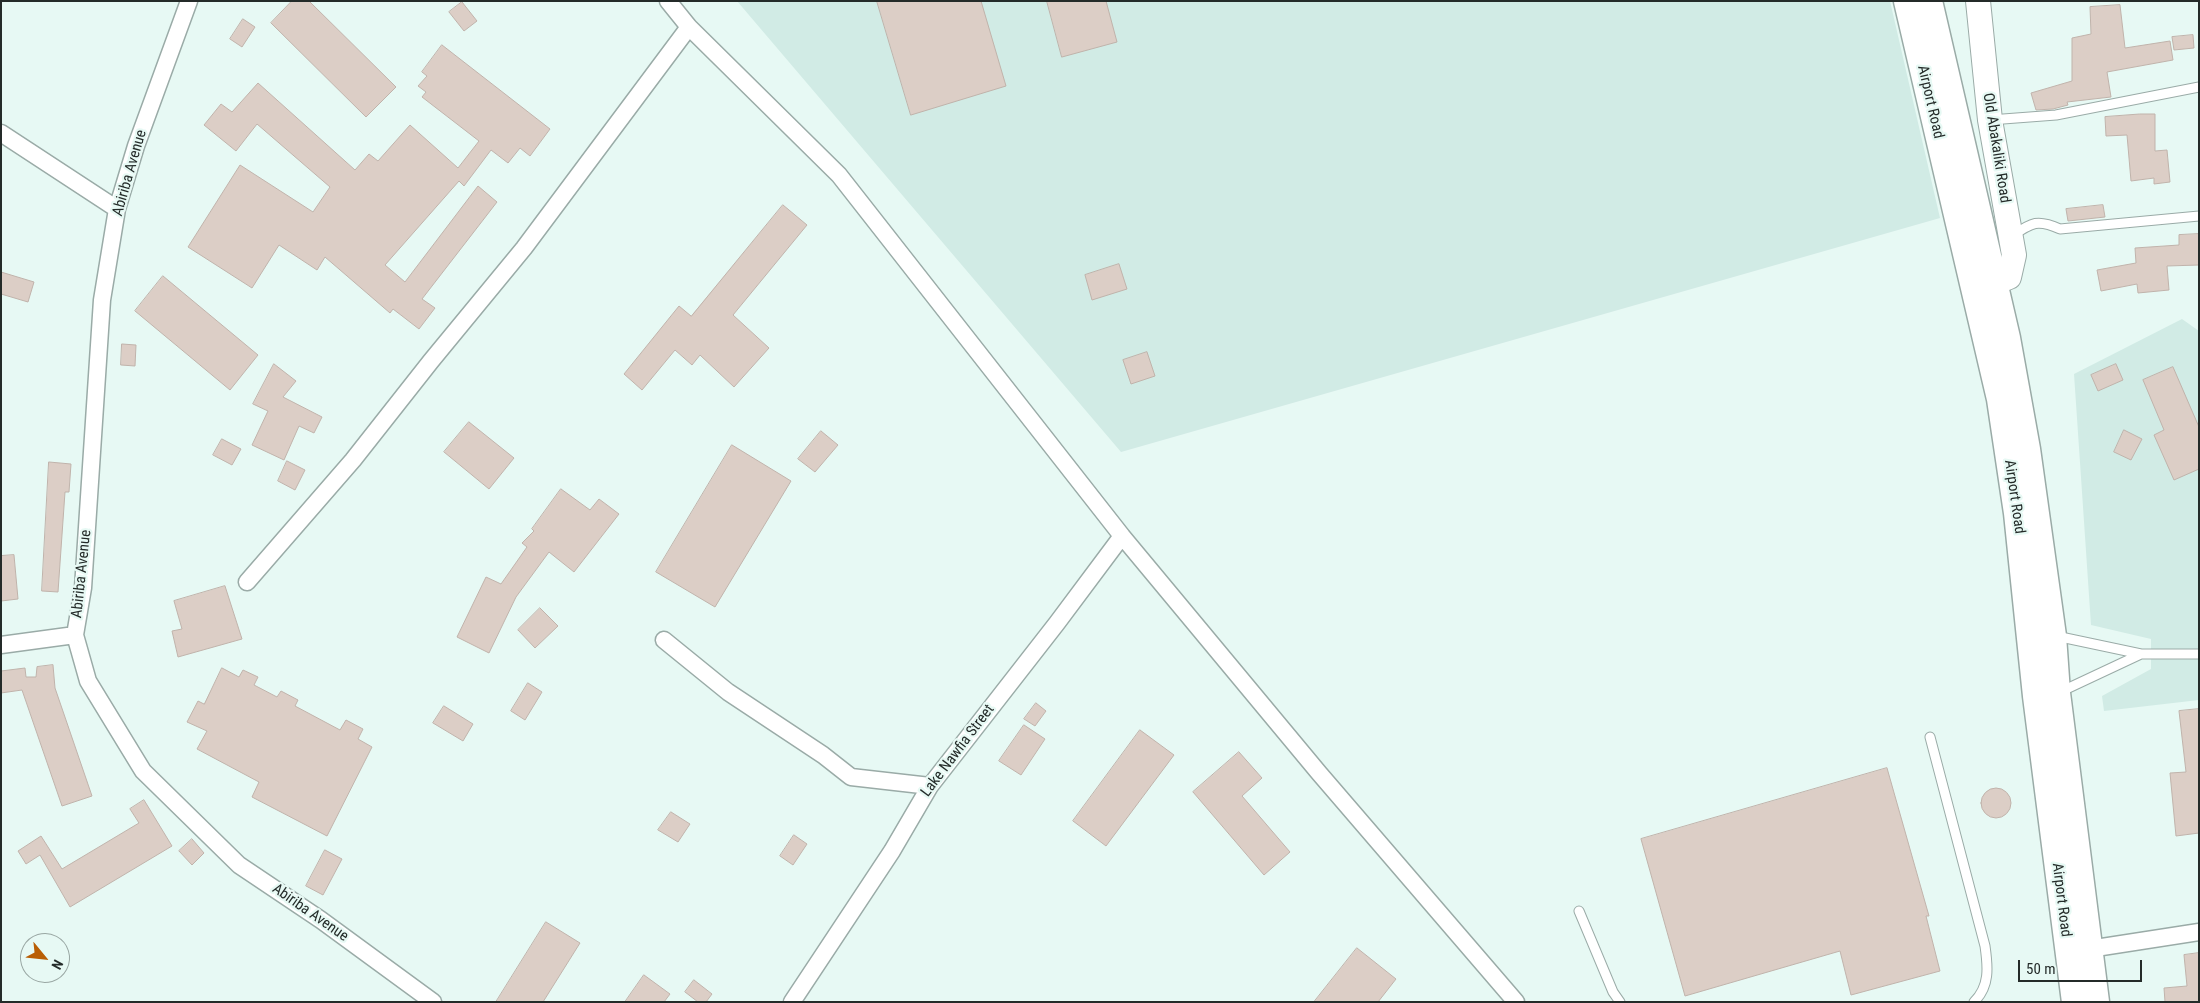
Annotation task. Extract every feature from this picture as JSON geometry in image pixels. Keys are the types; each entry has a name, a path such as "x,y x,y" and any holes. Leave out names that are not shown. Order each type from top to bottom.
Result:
{"main road":[{"name":"Airport Road","path":"1907,1 1983,284 1996,340 2002,409 2017,513 2041,637 2075,1002"},
{"name":"Airport Road","path":"1929,1 1983,284"},
{"name":"Old Abakaliki Road","path":"1978,1 1990,120 2014,255 2009,277 1983,284"},
{"name":"Airport Road","path":"2047,695 2096,1002"}],"street":[{"name":"Abiriba Avenue","path":"190,1 136,146 117,209 102,300 83,588 75,635 88,681 142,771 239,865 321,920 433,1002"},
{"path":"668,1 689,27 839,175 1122,536 1318,773 1516,1002"},
{"path":"248,582 354,460 431,361 524,248 689,27"},
{"path":"1,133 117,209"},
{"name":"Lake Nawfia Street","path":"792,1002 892,851 930,786 1058,623 1122,536"},
{"path":"1,645 75,635"},
{"path":"664,640 728,692 823,755 851,777 930,786"},
{"path":"2089,949 2199,932"}],"lane":[{"path":"1990,120 2056,115 2199,87"},
{"path":"2010,237 2026,226 2040,222 2060,229 2199,216"},
{"path":"2041,637 2141,654 2199,654"},
{"path":"2047,695 2141,654"},
{"path":"1930,737 1985,946 1989,969 1985,985 1974,1002"},
{"path":"1579,911 1620,1002"}],"shaded area":[{"path":"737,1 1890,1 1940,218 1121,452"},
{"path":"2182,319 2199,331 2199,700 2104,711 2102,696 2151,669 2151,639 2091,625 2074,374"}],"building":[{"path":"292,1 309,1 396,87 366,117 271,23"},
{"path":"877,1 981,1 1006,86 911,115"},
{"path":"1047,1 1106,1 1117,42 1062,57"},
{"path":"462,2 477,21 464,31 449,12"},
{"path":"2120,5 2125,48 2170,41 2173,60 2107,72 2111,97 2067,102 2068,105 2053,109 2036,110 2031,93 2072,81 2072,38 2091,34 2090,7"},
{"path":"243,19 255,27 242,47 230,39"},
{"path":"2193,35 2194,48 2174,50 2172,37"},
{"path":"442,45 550,129 530,156 520,148 508,163 491,150 464,186 459,181 385,265 405,282 478,186 497,202 422,299 435,308 419,329 393,309 390,313 325,257 317,270 279,245 252,288 188,247 240,165 313,212 330,187 257,124 236,151 204,125 221,104 232,112 258,83 355,170 369,154 378,161 410,125 458,168 479,141 422,97 426,92 418,86 427,76 422,72"},
{"path":"2155,114 2155,151 2167,150 2170,182 2154,184 2154,178 2131,181 2127,135 2106,136 2105,117"},
{"path":"783,205 807,225 733,315 769,348 734,387 700,355 692,365 675,350 642,390 624,374 679,306 691,316"},
{"path":"2103,205 2105,217 2068,221 2066,209"},
{"path":"2199,234 2199,265 2167,266 2169,290 2138,293 2137,284 2101,291 2097,270 2136,263 2135,248 2179,245 2179,235"},
{"path":"1119,264 1127,289 1092,300 1085,275"},
{"path":"1,272 34,282 28,302 1,294"},
{"path":"163,276 258,355 230,390 135,311"},
{"path":"122,344 136,345 135,366 121,365"},
{"path":"1147,352 1155,376 1131,384 1123,360"},
{"path":"274,364 296,381 283,397 322,417 314,433 299,426 284,460 252,445 268,411 253,404"},
{"path":"2116,364 2123,380 2098,391 2091,375"},
{"path":"2173,367 2199,427 2199,469 2174,480 2154,435 2164,430 2143,380"},
{"path":"469,422 514,458 489,489 444,452"},
{"path":"2124,430 2142,439 2131,460 2114,452"},
{"path":"821,431 838,445 815,472 798,459"},
{"path":"222,439 241,449 232,465 213,455"},
{"path":"732,445 791,481 715,607 656,572"},
{"path":"287,461 305,470 295,490 278,481"},
{"path":"49,462 71,464 69,492 65,492 58,592 42,591"},
{"path":"561,489 590,510 599,499 619,514 574,572 549,552 516,597 489,653 457,637 486,577 501,584 527,547 522,543 534,531 532,529"},
{"path":"14,555 18,599 1,601 1,556"},
{"path":"225,586 242,639 178,657 172,631 182,629 174,601"},
{"path":"540,608 558,626 535,648 518,630"},
{"path":"53,665 55,688 92,796 62,806 22,690 1,693 1,671 25,668 26,677 36,677 37,667"},
{"path":"222,668 239,677 243,670 258,677 254,685 277,697 281,691 298,700 295,706 340,730 346,720 363,729 358,739 372,747 327,836 252,797 259,782 197,749 207,731 187,722 198,701 204,704"},
{"path":"528,683 542,692 525,720 511,711"},
{"path":"1036,703 1046,711 1035,726 1024,719"},
{"path":"444,706 473,724 463,741 433,723"},
{"path":"2199,709 2199,833 2176,836 2170,773 2186,772 2179,711"},
{"path":"1024,725 1045,739 1021,775 999,761"},
{"path":"1140,730 1174,755 1106,846 1073,821"},
{"path":"1239,752 1262,778 1242,796 1290,852 1264,875 1193,792"},
{"path":"1887,768 1929,916 1926,916 1940,971 1851,995 1840,951 1685,996 1641,839"},
{"path":"1996,788 2002,789 2010,797 2010,809 2002,817 1996,818 1990,817 1982,809 1981,803 1982,797 1990,789"},
{"path":"144,800 172,846 70,907 40,855 26,864 18,851 41,836 62,869 139,823 130,809"},
{"path":"671,812 690,824 678,842 658,830"},
{"path":"794,835 807,844 793,865 780,856"},
{"path":"192,839 204,853 192,865 179,851"},
{"path":"325,850 342,859 323,895 306,886"},
{"path":"546,922 580,943 543,1002 496,1002"},
{"path":"1357,948 1396,979 1378,1002 1314,1002"},
{"path":"2199,953 2199,1002 2165,1002 2164,988 2187,986 2184,955"},
{"path":"644,975 670,994 664,1002 625,1002"},
{"path":"694,980 712,994 706,1002 698,1002 685,992"}]}
